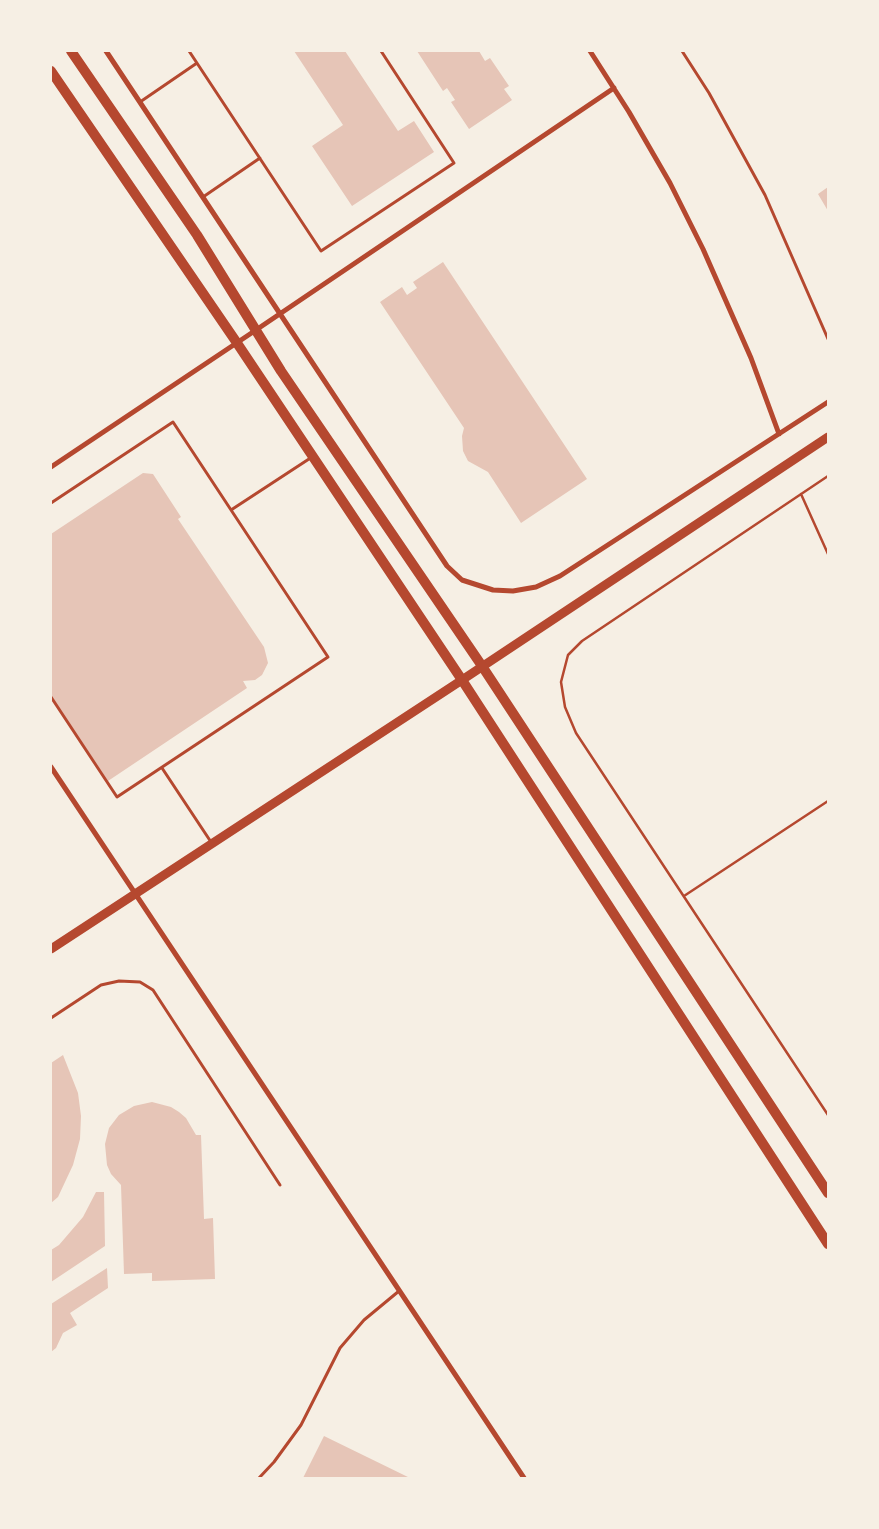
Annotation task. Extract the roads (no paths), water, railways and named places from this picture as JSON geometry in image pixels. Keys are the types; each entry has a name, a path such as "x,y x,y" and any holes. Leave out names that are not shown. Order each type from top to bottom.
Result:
{"main road":[{"path":"71,51 197,235 287,379 482,666 828,1193"},
{"path":"51,71 462,680 828,1244"},
{"path":"51,949 462,680 828,437"}],"street":[{"path":"106,51 447,566 462,580 494,590 513,591 536,587 560,576 828,402"},
{"path":"590,51 670,183 703,249 751,358 779,434"},
{"path":"51,467 614,88"},
{"path":"51,767 524,1478"}],"lane":[{"path":"189,51 321,251 454,162 381,51"},
{"path":"682,51 709,94 765,195 828,339"},
{"path":"139,102 197,63"},
{"path":"203,197 260,158"},
{"path":"51,503 173,422 328,656 118,797 51,697"},
{"path":"231,510 312,456"},
{"path":"162,768 212,843"},
{"path":"51,1018 101,985 119,981 140,982 153,990 280,1185"},
{"path":"259,1478 274,1462 301,1425 340,1348 364,1320 400,1291"}]}
